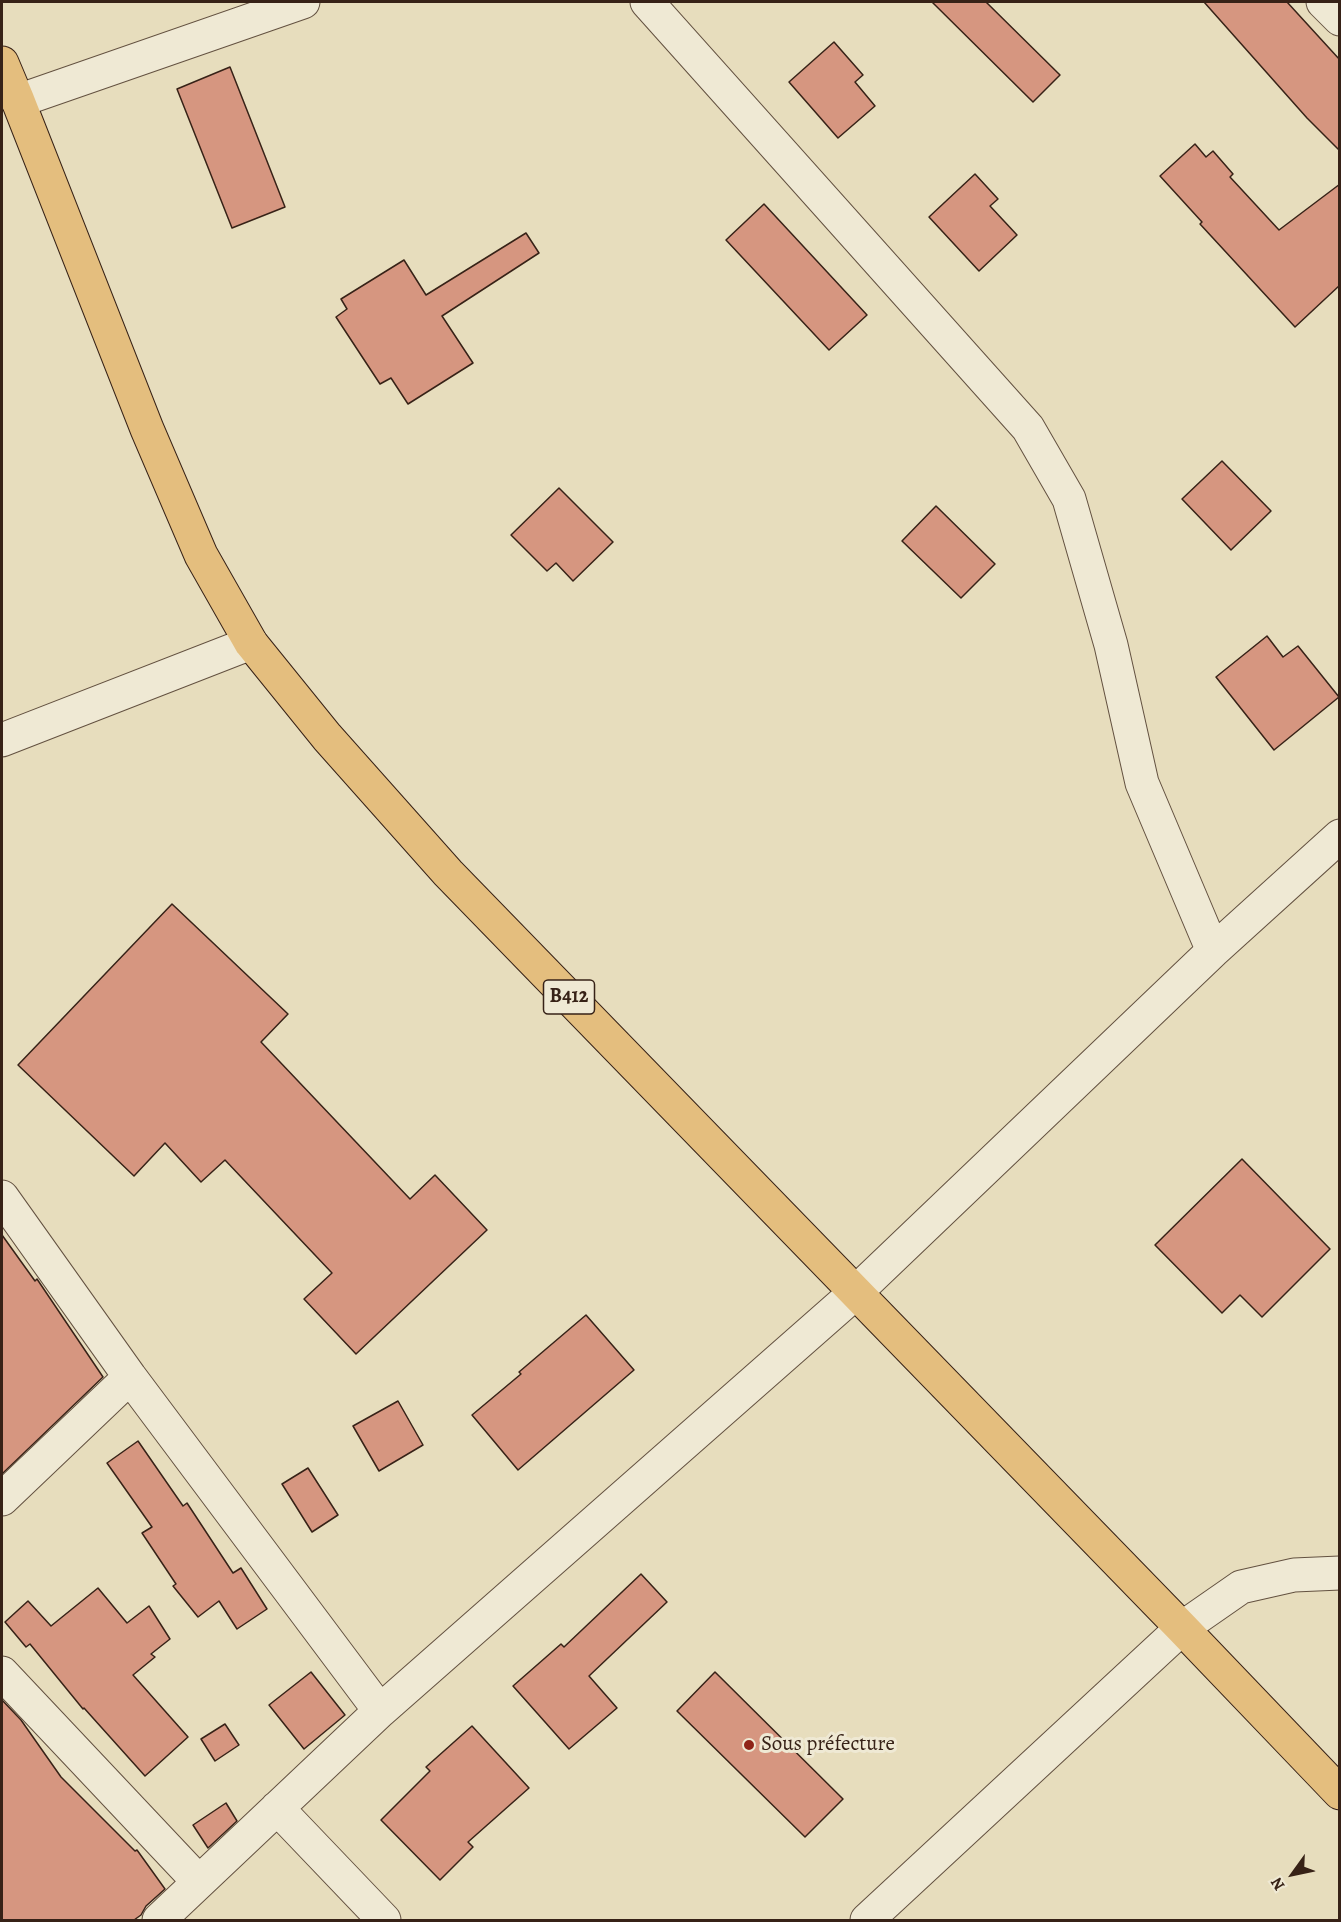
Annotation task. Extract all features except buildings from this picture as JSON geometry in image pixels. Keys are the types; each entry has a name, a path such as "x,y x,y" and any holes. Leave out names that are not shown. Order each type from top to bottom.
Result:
{"main road":[{"name":"B412","path":"2,63 147,429 201,555 251,643 327,737 448,873 1182,1628 1340,1794"}],"street":[{"path":"18,101 303,2"},
{"path":"648,2 1028,428 1069,499 1111,645 1142,783 1213,951"},
{"path":"1323,2 1340,19"},
{"path":"2,740 251,643"},
{"path":"159,1920 380,1711 855,1293 1213,951 1340,836"},
{"path":"2,1197 129,1377 380,1711"},
{"path":"2,1498 129,1377"},
{"path":"867,1920 1182,1628 1241,1587 1294,1575 1340,1573"},
{"path":"2,1673 199,1882"},
{"path":"278,1808 384,1920"}],"place":[{"name":"Sous préfecture","path":"749,1745"}]}
